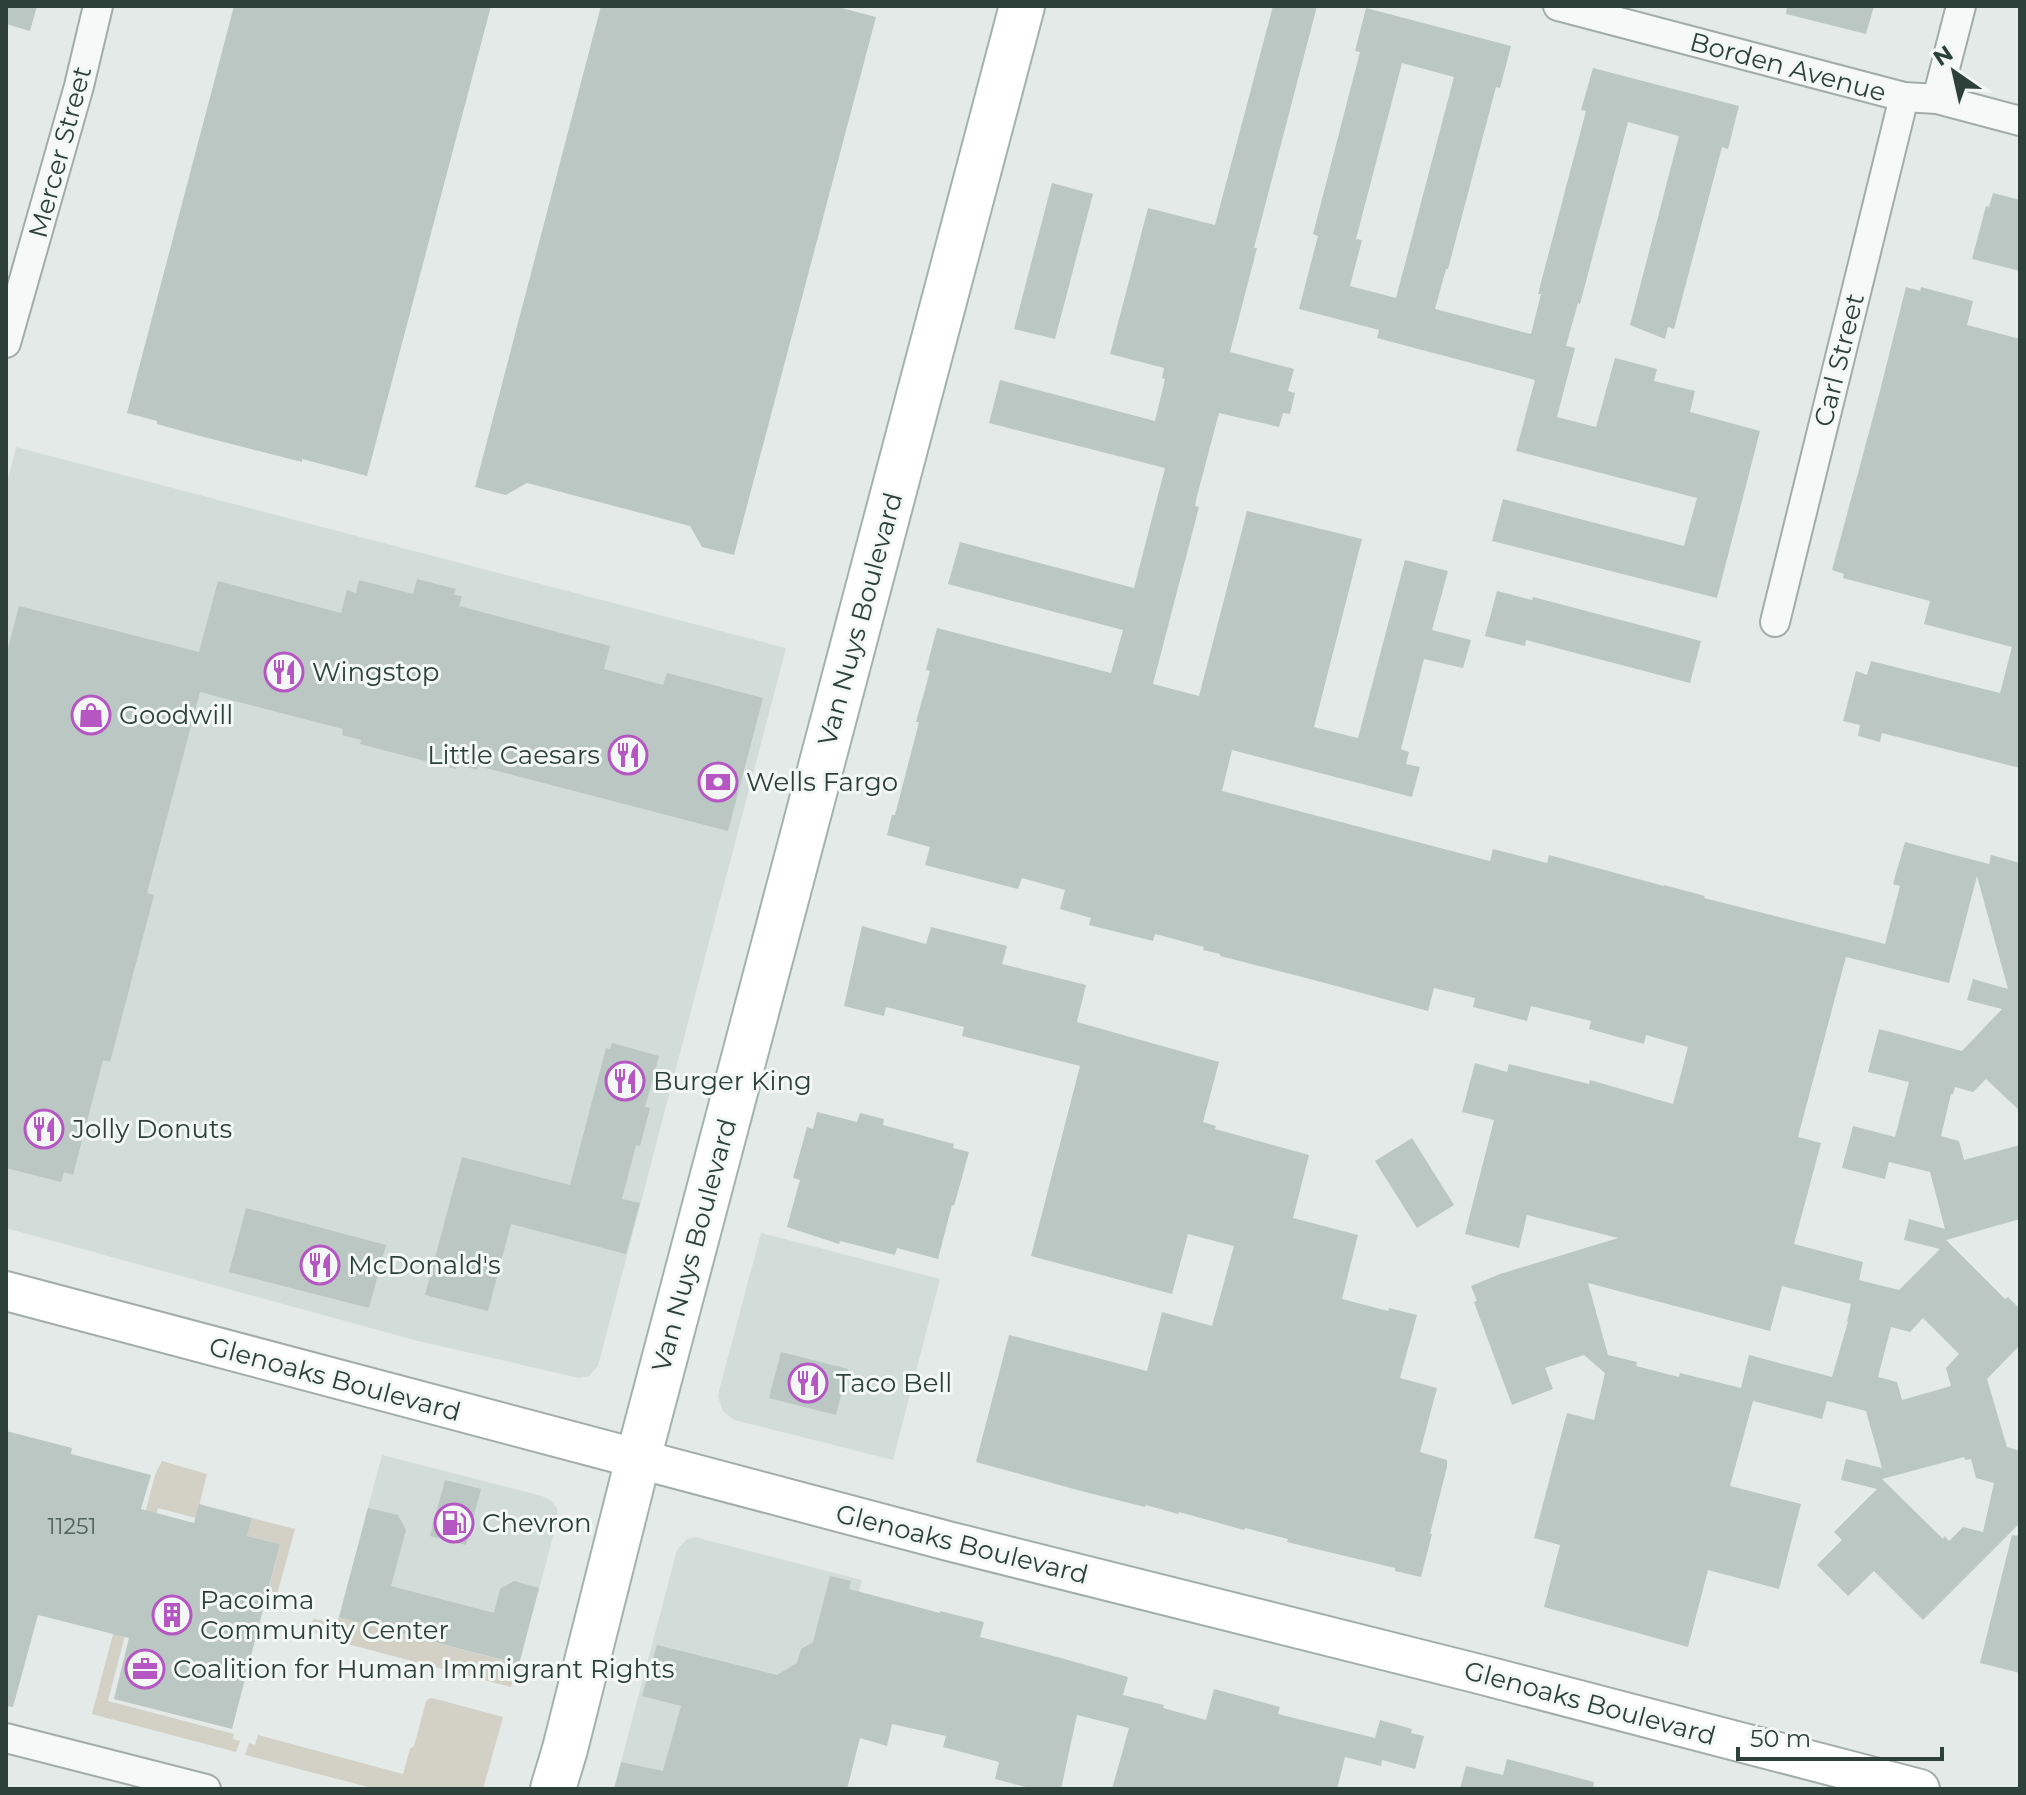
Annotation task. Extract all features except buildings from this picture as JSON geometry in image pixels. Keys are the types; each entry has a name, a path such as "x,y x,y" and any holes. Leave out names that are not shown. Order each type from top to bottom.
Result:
{"main road":[{"name":"Van Nuys Boulevard","path":"553,1789 1022,6"},
{"name":"Glenoaks Boulevard","path":"6,1291 948,1541 1479,1674 1920,1789"}],"street":[{"name":"Mercer Street","path":"6,343 79,86 98,6"},
{"name":"Borden Avenue","path":"1558,6 1904,97 1937,99 2020,121"},
{"path":"1937,99 1961,6"},
{"name":"Carl Street","path":"1775,622 1904,97"},
{"path":"6,1738 206,1789"}],"shaded area":[{"path":"16,447 786,648 598,1366 589,1376 579,1378 414,1340 6,1228 6,487"},
{"path":"761,1233 940,1279 893,1460 734,1420 723,1411 719,1391"},
{"path":"382,1455 542,1496 557,1508 558,1518 519,1664 339,1617"},
{"path":"162,1461 207,1474 196,1518 158,1508 108,1701 234,1734 233,1739 240,1741 236,1752 92,1714 155,1475"},
{"path":"252,1518 295,1529 276,1598 267,1596 280,1544 247,1536"},
{"path":"695,1537 862,1580 820,1742 727,1789 621,1762 677,1550 687,1539"},
{"path":"339,1617 517,1664 511,1687 321,1637 313,1630 311,1622 314,1619 337,1623"},
{"path":"432,1698 503,1717 483,1789 376,1789 245,1755 249,1743 255,1745 258,1735 403,1774 426,1702"}],"place":[{"name":"Wingstop","path":"284,672"},
{"name":"Goodwill","path":"91,715"},
{"name":"Little Caesars","path":"628,755"},
{"name":"Wells Fargo","path":"718,782"},
{"name":"Burger King","path":"625,1081"},
{"name":"Jolly Donuts","path":"44,1129"},
{"name":"McDonald's","path":"320,1265"},
{"name":"Taco Bell","path":"808,1383"},
{"name":"Chevron","path":"454,1523"},
{"name":"Pacoima Community Center","path":"172,1615"},
{"name":"Coalition for Human Immigrant Rights","path":"145,1669"}]}
